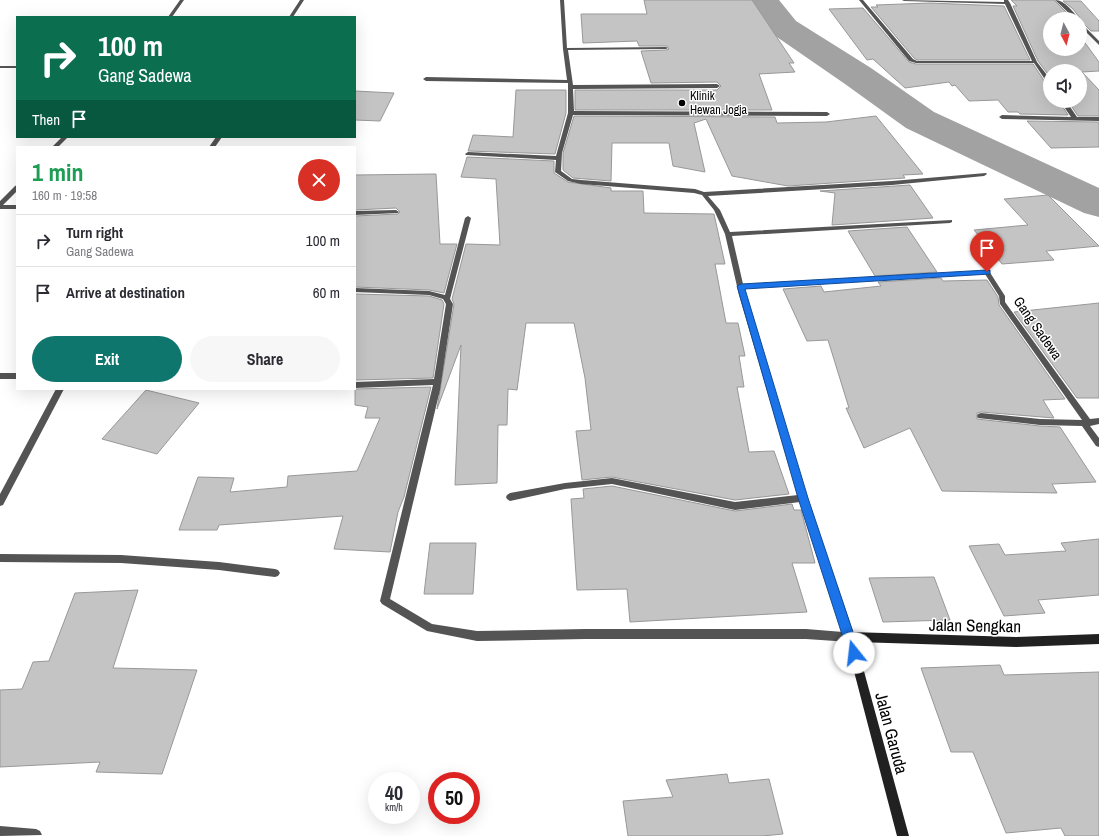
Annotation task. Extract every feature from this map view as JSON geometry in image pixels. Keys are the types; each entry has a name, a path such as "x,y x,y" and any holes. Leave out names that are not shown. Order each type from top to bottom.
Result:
{"main road":[{"name":"Jalan Sengkan","path":"850,637 1016,642 1099,639"},
{"name":"Jalan Garuda","path":"850,637 904,836"}],"street":[{"path":"171,16 182,0"},
{"path":"292,16 302,0"},
{"path":"468,218 447,299 450,308 437,382 385,602 430,628 477,636 806,634 850,637 803,498 741,286 728,234 717,210 704,194 695,190 592,184 570,180 558,172 558,158 571,114 570,84 565,49 562,0"},
{"path":"861,0 911,60 916,62 1035,62"},
{"path":"904,0 1006,2 1035,62 1043,73"},
{"path":"1058,0 1070,12"},
{"path":"1087,29 1098,41"},
{"path":"565,49 666,48"},
{"path":"0,67 16,67"},
{"path":"426,79 570,84 717,86"},
{"path":"1068,108 1075,118"},
{"path":"571,114 827,114"},
{"path":"1002,117 1099,119"},
{"path":"56,146 63,138"},
{"path":"468,154 558,158"},
{"path":"704,194 892,183 984,174"},
{"path":"0,206 16,188"},
{"path":"0,206 16,207"},
{"path":"356,213 396,212"},
{"path":"728,234 950,221"},
{"name":"Gang Sadewa","path":"741,286 987,272 1002,296 1002,302 1099,444"},
{"path":"356,290 429,294 441,296 447,299"},
{"path":"0,376 16,376"},
{"path":"356,385 437,382"},
{"path":"0,502 59,390"},
{"path":"981,416 1050,422 1086,423 1099,421"},
{"path":"510,496 565,486 612,481 735,506 803,498"},
{"path":"0,558 121,560 219,566 275,573"},
{"path":"0,832 36,835"}],"building":[{"path":"644,0 752,0 794,63 789,63 795,72 759,74 772,110 575,110 575,90 717,90 721,86 717,82 651,83 641,51 666,50 669,49 667,46 639,46 637,41 583,43 581,14 647,14"},
{"path":"1011,0 1054,0 1066,12 1043,12 1043,56 1087,56 1087,46 1099,62 1099,71 1087,72 1087,64 1043,64 1043,68 1038,61 1013,6 1017,6"},
{"path":"1063,1 1081,1 1099,21 1099,31 1091,31 1087,27 1087,12 1075,12"},
{"path":"930,3 1004,6 1030,60 917,60 871,7 878,7 876,5"},
{"path":"863,8 909,62 916,64 1033,64 1043,79 1043,108 1064,108 1068,115 1020,114 1018,112 1008,112 998,100 969,101 955,85 952,86 949,82 905,88 873,59 867,60 829,9"},
{"path":"1087,77 1099,90 1099,116 1078,116 1073,108 1087,108"},
{"path":"516,90 566,90 566,113 555,154 468,151 473,135 513,137"},
{"path":"356,91 394,93 380,121 356,120"},
{"path":"574,116 775,117 777,123 826,122 876,116 923,174 903,175 905,178 788,186 732,176 706,119 694,123 705,172 673,166 669,143 612,143 611,181 573,178 563,170 563,153"},
{"path":"1027,121 1099,122 1099,147 1051,148"},
{"path":"467,157 554,161 554,173 568,182 611,188 611,191 643,191 644,213 714,214 725,264 715,264 726,323 738,323 745,356 739,356 744,387 737,387 749,452 774,451 789,494 735,500 612,477 582,480 576,431 591,430 585,378 574,323 526,323 517,390 508,389 507,425 498,425 497,483 455,485 461,345 437,409 454,304 452,299 466,244 500,245 496,179 461,177"},
{"path":"436,174 440,244 457,244 444,293 429,290 356,287 356,216 398,214 400,212 396,208 356,210 356,175"},
{"path":"910,185 933,218 832,225 835,193 820,191"},
{"path":"1048,195 1099,246 1046,251 1054,260 1002,264 974,230 1028,225 1004,199"},
{"path":"907,227 937,272 875,276 848,231"},
{"path":"941,278 943,281 987,280 998,297 999,305 1065,399 1043,400 1054,418 981,412 977,413 977,419 1060,427 1096,482 1052,484 1057,493 942,491 910,428 864,448 846,408 849,408 828,340 807,341 783,289 821,286 824,292 881,286 878,282"},
{"path":"356,294 429,296 442,300 444,304 433,378 356,380"},
{"path":"1099,303 1099,398 1077,398 1014,312"},
{"path":"431,387 404,497 398,512 390,552 334,549 343,516 219,525 217,530 179,530 198,477 234,478 230,492 287,487 288,476 357,471 380,418 365,418 368,407 355,405 356,389"},
{"path":"146,390 199,403 157,454 102,439"},
{"path":"612,486 735,511 792,504 794,510 801,510 815,563 792,563 807,612 630,622 627,589 577,590 571,499 584,498 583,489"},
{"path":"1099,539 1099,595 1038,600 1045,613 1004,616 969,546 999,544 1005,555 1066,551 1061,543"},
{"path":"430,543 476,543 473,594 424,594"},
{"path":"934,577 950,620 883,622 869,578"},
{"path":"138,590 113,668 197,670 162,774 96,772 100,762 0,767 0,690 22,689 33,662 49,661 75,593"},
{"path":"1000,665 1004,675 1099,672 1099,836 1065,836 1061,828 1006,833 973,752 951,752 921,668"},
{"path":"727,774 729,783 769,779 783,834 762,836 628,836 623,801 673,797 666,780"}],"waterway":[{"path":"763,0 785,28 858,76 920,120 1099,204"}],"place":[{"name":"Klinik Hewan Jogja","path":"682,103"}],"route":[{"path":"854,653 850,637 803,498 742,295 741,286 987,272"}]}
